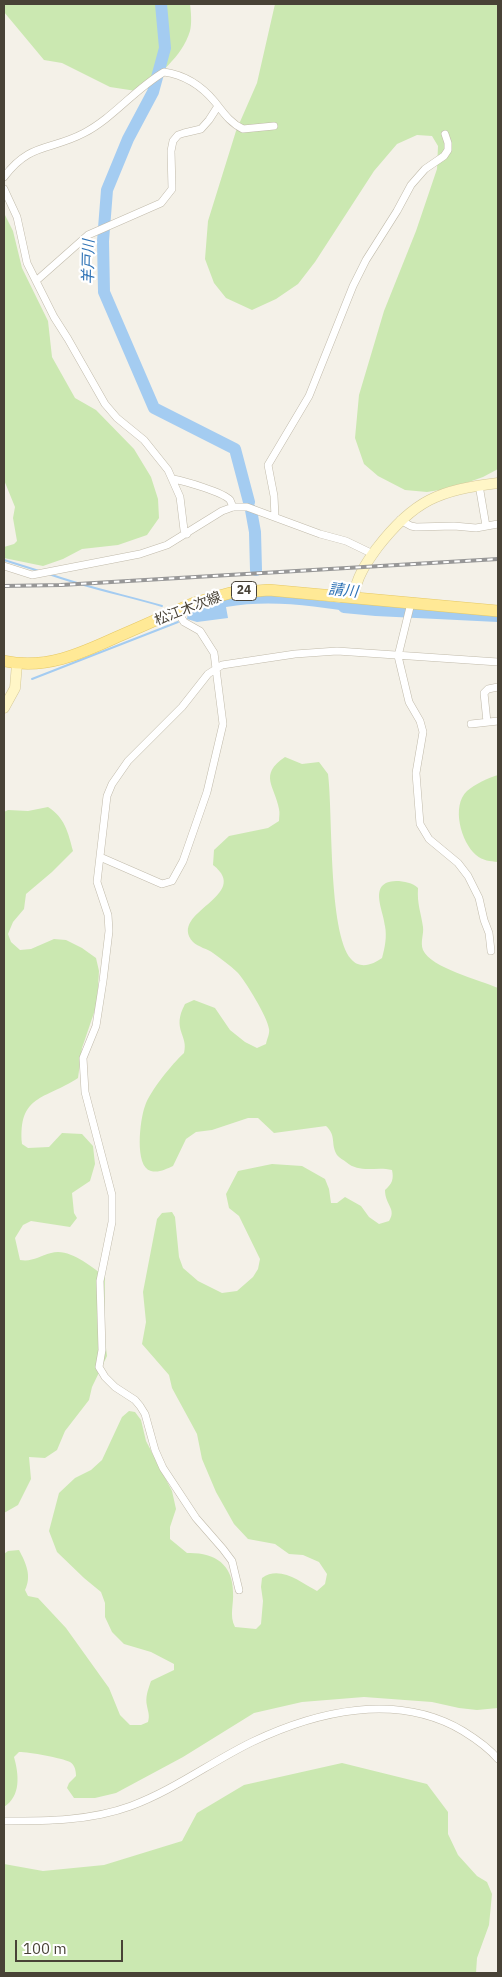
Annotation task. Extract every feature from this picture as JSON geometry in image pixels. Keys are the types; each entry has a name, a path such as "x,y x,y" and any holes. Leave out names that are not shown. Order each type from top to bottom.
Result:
{"main road":[{"name":"松江木次線","path":"4,661 31,665 54,662 79,654 212,597 248,590 286,590 354,596 411,606 498,611"}],"street":[{"path":"4,177 13,166 32,151 61,143 86,132 164,72 177,74 199,86 229,119 243,129 274,126"},
{"path":"36,281 88,235 161,203 172,189 171,151 173,141 184,132 201,129 210,120 218,106"},
{"path":"275,517 274,496 268,465 309,396 353,286 366,260 411,185 425,169 444,156 448,150 445,134"},
{"path":"4,189 17,217 27,263 54,317 105,404 117,418 144,440 173,479 180,497 186,534"},
{"path":"173,479 192,484 227,498 233,507"},
{"path":"354,596 358,578 373,554 400,520 416,506 430,498 454,490 498,483"},
{"path":"479,485 486,526"},
{"path":"4,566 32,575 148,552 168,545 215,515 233,507 247,507 320,534 346,541 373,554"},
{"path":"400,520 416,527 454,526 476,528 498,524"},
{"path":"411,606 398,656 409,702 420,721 423,732 416,773 420,824 429,839 463,868 468,876 479,898 489,933 491,950"},
{"path":"100,857 162,884 169,884 183,861 207,792 222,732 224,716 214,653 200,631 184,622 177,611"},
{"path":"239,1590 232,1561 224,1549 196,1518 163,1468 155,1450 145,1414 140,1406 135,1400 115,1387 105,1377 99,1367 102,1350 100,1281 112,1222 112,1195 85,1092 83,1058 96,1026 109,931 108,915 97,882 107,796 112,784 128,761 182,707 208,674 222,665 323,651 498,662"},
{"path":"4,708 15,688 17,664"},
{"path":"487,722 484,693 488,689 498,687"},
{"path":"471,724 498,721"},
{"path":"4,1821 77,1818 113,1812 154,1796 270,1734 294,1724 358,1710 396,1709 431,1716 450,1724 478,1740 498,1759"}],"green space":[{"path":"4,4 190,4 191,28 175,57 153,79 136,91 110,87 62,63 44,60 4,12"},
{"path":"275,4 498,4 498,469 483,477 452,488 427,492 405,490 378,476 364,464 355,438 359,395 384,311 416,231 437,169 438,146 432,136 417,135 397,144 374,171 315,262 298,284 276,299 252,310 226,298 214,283 205,259 208,221 236,131 257,83"},
{"path":"4,213 13,231 22,268 48,321 52,357 75,398 96,410 134,449 151,477 158,499 159,518 147,535 118,545 82,549 63,559 43,566 4,558 4,547 17,541 13,518 15,507 4,480"},
{"path":"285,757 302,764 319,762 328,774 338,924 344,945 351,959 359,964 367,965 382,958 386,934 379,898 380,892 382,886 387,883 405,882 418,888 423,927 422,947 428,956 446,968 498,988 498,1708 477,1710 432,1702 364,1697 302,1702 254,1713 183,1757 116,1793 95,1798 74,1798 67,1788 76,1776 72,1763 19,1752 14,1757 18,1778 16,1791 10,1802 4,1807 4,1554 8,1551 19,1550 28,1575 25,1590 28,1596 38,1598 66,1628 109,1688 120,1715 130,1725 141,1725 148,1722 149,1715 146,1700 151,1681 174,1670 174,1664 151,1652 124,1644 112,1632 105,1617 105,1603 101,1592 57,1552 49,1531 59,1493 75,1478 91,1470 102,1460 122,1417 129,1411 135,1412 141,1420 146,1441 172,1491 176,1509 170,1527 170,1539 187,1553 213,1557 225,1567 232,1582 232,1614 235,1627 256,1629 261,1624 262,1578 269,1574 276,1573 290,1576 317,1591 325,1584 327,1574 319,1562 303,1555 289,1554 275,1544 248,1539 234,1524 216,1492 202,1459 197,1434 172,1388 169,1375 142,1344 146,1322 143,1292 157,1219 162,1213 172,1212 175,1217 179,1257 183,1268 198,1281 222,1293 237,1291 253,1277 258,1269 260,1259 239,1216 229,1208 226,1194 238,1171 272,1164 302,1166 325,1179 331,1203 337,1203 345,1197 361,1206 369,1217 379,1224 389,1221 392,1213 385,1190 392,1181 392,1170 362,1169 351,1166 337,1155 331,1133 326,1126 274,1133 258,1118 248,1118 212,1130 196,1132 186,1139 173,1166 151,1171 146,1168 142,1161 140,1131 145,1106 162,1078 184,1053 185,1047 180,1020 185,1004 194,1000 215,1008 230,1030 245,1042 257,1048 266,1044 269,1032 268,1024 261,1008 245,983 228,964 193,942 188,931 191,922 198,913 217,895 223,886 223,876 213,865 214,850 229,836 268,828 279,821 279,809 270,781 270,775 277,763"},
{"path":"498,775 498,862 481,858 471,849 462,833 459,814 462,798 467,791"},
{"path":"48,807 62,821 73,851 26,894 24,909 13,922 8,934 11,942 20,950 31,949 54,939 66,940 96,958 99,971 97,1004 82,1048 78,1078 36,1100 29,1107 24,1116 22,1144 28,1148 49,1147 62,1133 82,1134 93,1146 95,1164 90,1181 72,1193 74,1213 77,1218 70,1227 31,1221 23,1225 15,1238 20,1260 32,1259 51,1253 65,1253 80,1259 105,1276 104,1331 107,1356 92,1387 89,1400 65,1431 57,1450 45,1458 29,1457 31,1479 18,1505 4,1513 4,812 8,810 28,811"},
{"path":"342,1763 427,1784 448,1812 448,1834 458,1855 477,1876 487,1882 492,1894 489,1925 477,1958 476,1973 4,1973 4,1864 43,1871 104,1865 182,1841 197,1813 244,1785"}],"water":[{"path":"275,595 360,605 359,613 309,606 259,604 226,607 228,618 197,622 187,619 188,613 220,601"}],"waterway":[{"name":"羊戸川","path":"161,4 165,48 153,92 128,139 107,190 103,241 104,292 154,408 235,449 249,502"},
{"name":"羊戸川","path":"251,510 255,532 256,570"},
{"path":"4,560 39,571"},
{"name":"請川","path":"49,574 162,606"},
{"name":"請川","path":"344,607 498,616"},
{"path":"32,679 178,622"}],"railway":[{"path":"4,586 61,585 498,559"}]}
